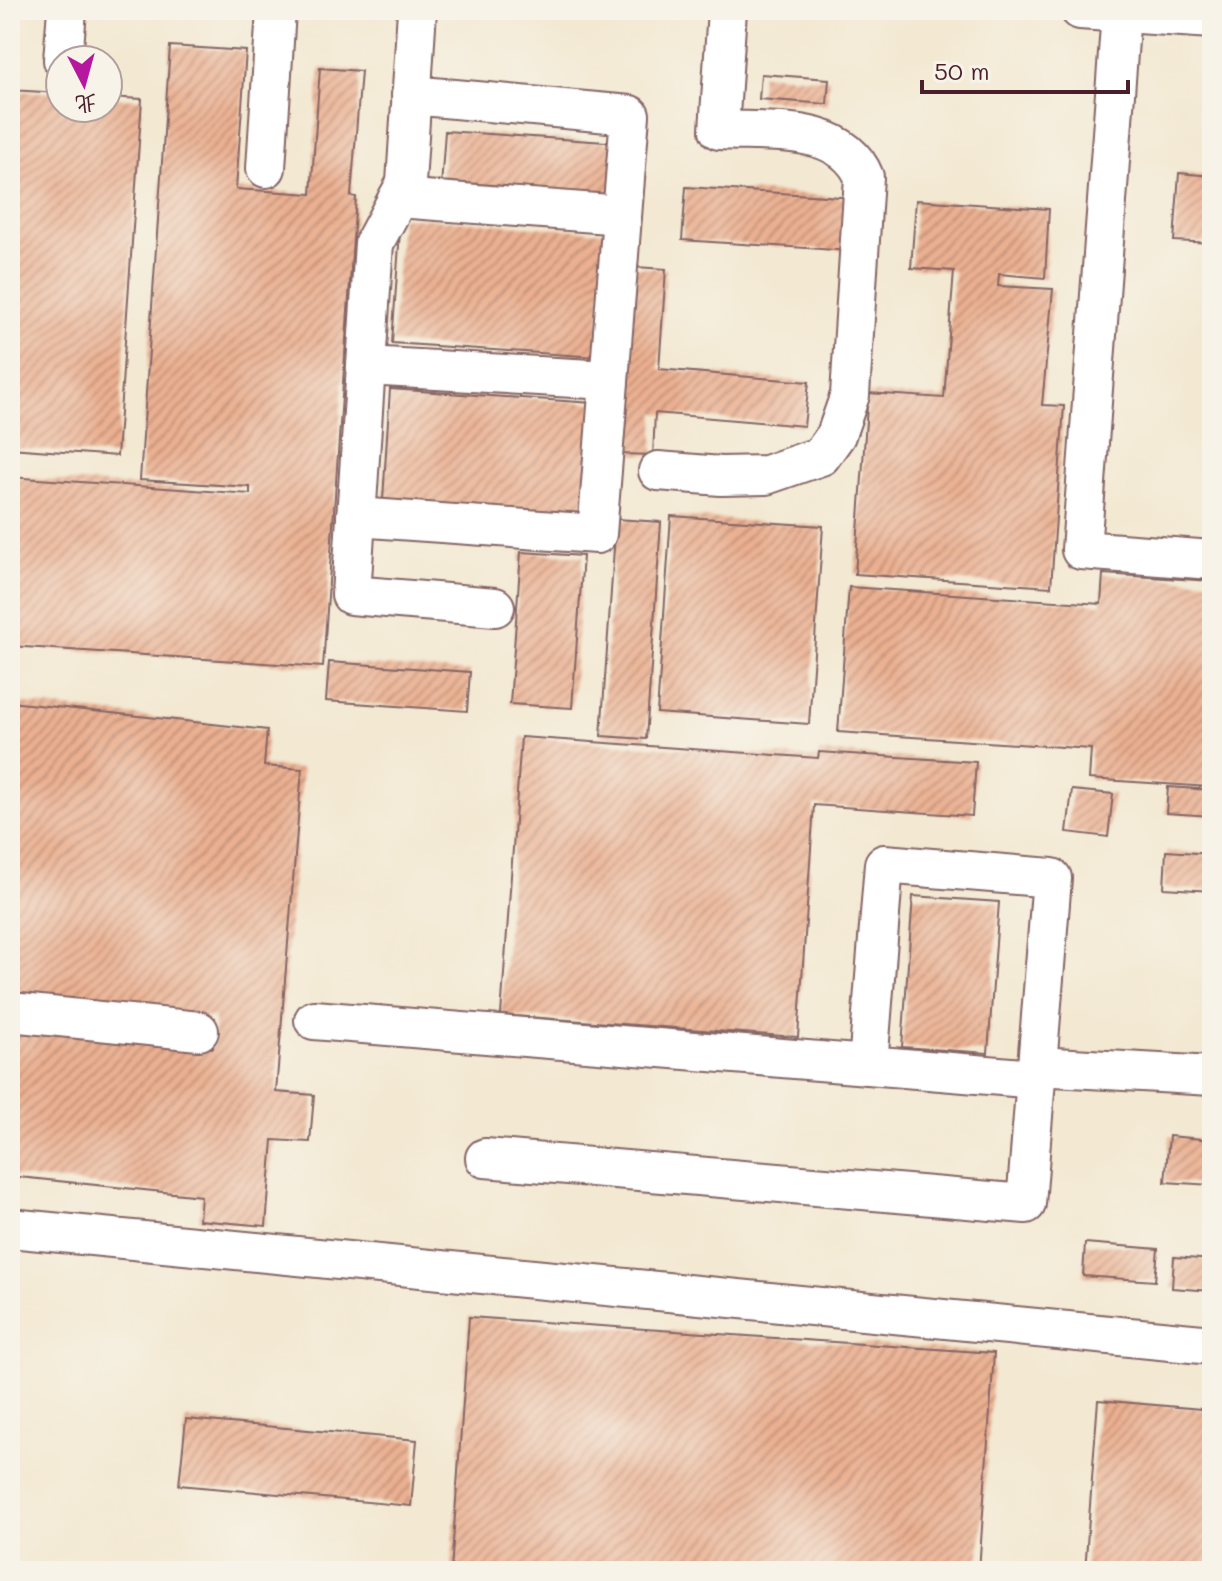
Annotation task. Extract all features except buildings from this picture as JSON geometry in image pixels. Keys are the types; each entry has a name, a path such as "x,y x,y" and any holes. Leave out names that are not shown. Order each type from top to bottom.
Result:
{"street":[{"path":"64,44 67,10"},
{"path":"266,168 276,10"},
{"path":"417,10 406,183 374,243 351,595 495,607"},
{"path":"658,471 721,476 766,475 798,466 821,456 836,435 850,395 864,177 857,159 822,138 719,130 727,10"},
{"path":"1080,10 1212,19"},
{"path":"1121,13 1081,550 1212,560"},
{"path":"356,517 597,534 630,115 411,95"},
{"path":"398,198 622,215"},
{"path":"366,366 609,380"},
{"path":"485,1158 1026,1204 1052,878 884,864 868,1065"},
{"path":"10,1012 199,1031"},
{"path":"314,1020 868,1065 1212,1076"},
{"path":"10,1228 1212,1345"}]}
